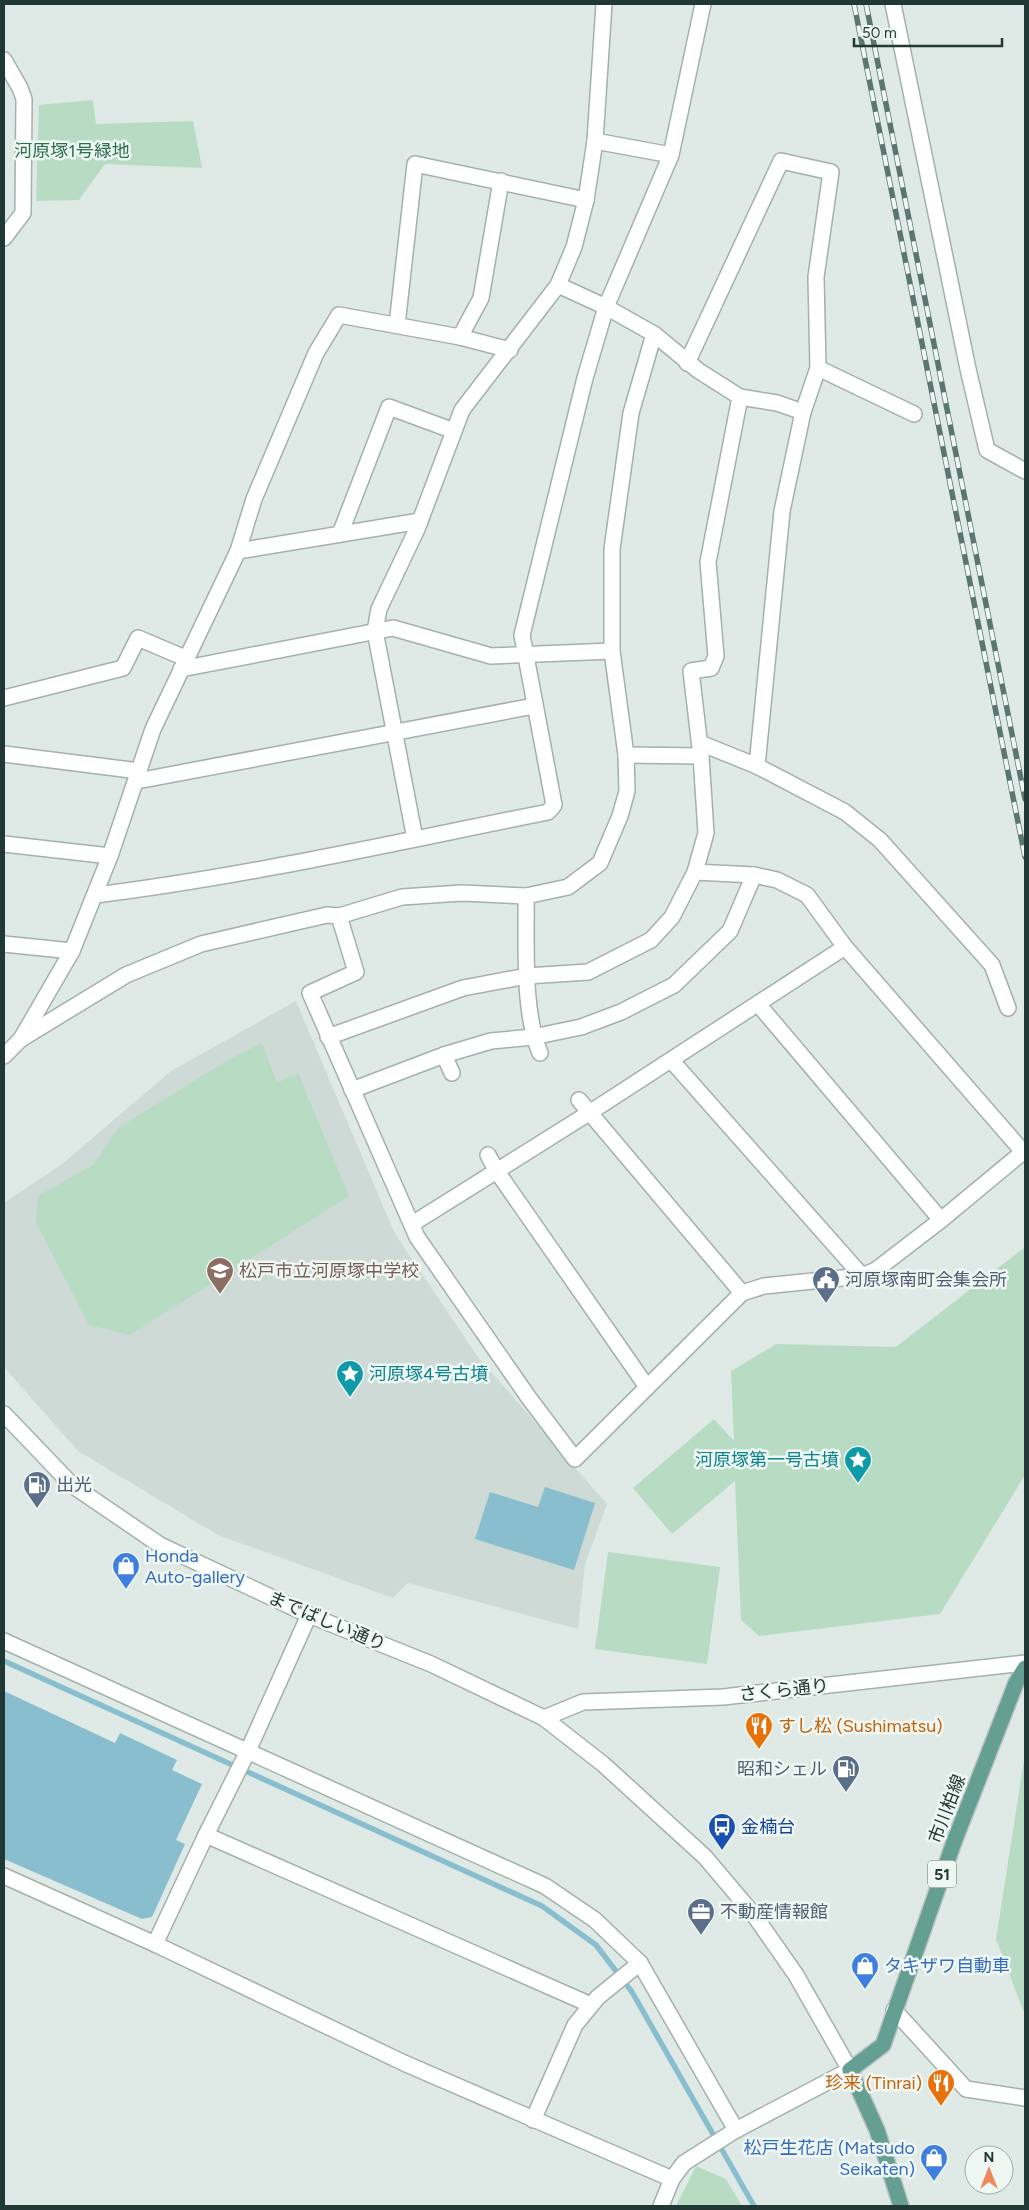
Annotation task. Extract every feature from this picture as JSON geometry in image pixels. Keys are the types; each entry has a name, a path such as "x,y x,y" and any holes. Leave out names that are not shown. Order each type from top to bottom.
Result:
{"main road":[{"name":"市川柏線","path":"850,2070 883,2045 954,1842 1016,1683 1025,1668"},
{"path":"850,2070 877,2130 901,2206"}],"street":[{"path":"415,839 375,631 379,609 420,521 462,410 510,350 558,285 574,247 586,200 595,141 604,4"},
{"path":"96,895 171,886 415,839 548,812 554,804 524,655 522,634 585,378 606,308 671,155 703,4"},
{"path":"893,4 968,369 987,450 1025,471"},
{"path":"4,60 24,99 23,214 4,238"},
{"path":"595,141 671,155"},
{"path":"687,363 781,161 831,172 816,277 818,368 803,412 782,512 757,766"},
{"path":"397,325 415,164 586,200"},
{"path":"460,336 481,298 501,182"},
{"path":"558,285 654,334 687,363 740,397 777,403 803,412"},
{"path":"4,1056 20,1039 72,951 96,895 153,729 238,551 254,499 316,353 339,315 460,336 510,350"},
{"path":"20,1039 126,975 201,944 327,914 340,916 402,897 462,893 526,896 568,888 600,863 620,816 627,790 626,755 612,651 612,549 631,413 654,334"},
{"path":"818,368 914,414"},
{"path":"328,1037 463,988 527,976 588,972 651,940 672,918 695,872 706,833 700,749 691,671 711,668 716,656 708,562 740,397"},
{"path":"340,534 389,407 454,432"},
{"path":"238,551 420,521"},
{"path":"4,698 123,668 138,638 183,663 393,628 490,656 612,651"},
{"path":"4,754 138,776 534,706"},
{"path":"626,755 700,749 757,766 845,812 880,840 992,965 1008,1008"},
{"path":"4,844 110,856"},
{"path":"340,916 356,972 310,992 328,1037 417,1237 518,1382 575,1459 742,1294 764,1286 862,1276 876,1270 1024,1153 845,947 806,895 777,880 754,875 695,872"},
{"path":"352,1090 444,1055 491,1040 533,1037 581,1026 621,1012 674,985 730,930 754,875"},
{"path":"526,896 527,976 533,1037 540,1053"},
{"path":"4,944 72,951"},
{"path":"412,1224 589,1113 845,947"},
{"path":"758,1004 941,1220"},
{"path":"444,1055 452,1073"},
{"path":"671,1060 862,1276"},
{"path":"579,1100 742,1294"},
{"path":"488,1155 496,1170 647,1387"},
{"name":"までばしい通り","path":"4,1414 72,1485 160,1546 309,1615 431,1664 544,1718 603,1764 705,1858 754,1915 796,1975 850,2070"},
{"path":"155,1944 245,1757 309,1615"},
{"path":"4,1641 245,1757 545,1886 595,1920 635,1967 732,2133"},
{"name":"さくら通り","path":"544,1718 583,1702 723,1697 1025,1663"},
{"path":"206,1835 591,2005"},
{"path":"4,1876 155,1944 404,2063 672,2179"},
{"path":"532,2120 575,2025 591,2005 613,1984 635,1967"},
{"path":"894,2010 966,2089 1025,2098"},
{"path":"661,2206 672,2179 684,2163 732,2133 850,2070"}],"shaded area":[{"name":"松戸市立河原塚中学校","path":"296,1001 395,1234 477,1356 607,1504 585,1564 578,1629 408,1583 393,1598 218,1535 78,1451 4,1367 4,1203 61,1165 171,1071"}],"green space":[{"name":"河原塚1号緑地","path":"93,100 96,124 193,121 202,168 105,164 79,200 36,201 39,105"},
{"path":"262,1043 277,1083 298,1073 349,1196 130,1335 89,1325 36,1223 38,1196 93,1165 118,1128 228,1060"},
{"path":"1025,1247 1025,1475 940,1614 759,1636 741,1620 735,1481 672,1534 633,1488 714,1419 734,1441 731,1371 776,1344 896,1347"},
{"path":"608,1552 720,1567 707,1664 595,1649"},
{"path":"1025,1754 1025,2015 996,1939"},
{"path":"696,2166 726,2179 742,2206 676,2206"}],"water":[{"path":"545,1487 595,1503 574,1570 475,1539 490,1492 538,1507"},
{"path":"4,1691 115,1743 120,1733 177,1760 172,1770 202,1784 176,1840 185,1844 152,1917 142,1919 4,1859"}],"waterway":[{"path":"4,1661 542,1906 596,1945 632,1992 754,2206"}],"railway":[{"path":"854,4 1025,857"},
{"path":"866,4 1025,799"}],"place":[{"name":"松戸市立河原塚中学校","path":"220,1295"},
{"name":"河原塚南町会集会所","path":"826,1304"},
{"name":"河原塚4号古墳","path":"350,1398"},
{"name":"河原塚第一号古墳","path":"858,1484"},
{"name":"出光","path":"37,1509"},
{"name":"Honda Auto-gallery","path":"126,1590"},
{"name":"すし松 (Sushimatsu)","path":"759,1750"},
{"name":"昭和シェル","path":"846,1793"},
{"name":"金楠台","path":"722,1851"},
{"name":"不動産情報館","path":"701,1936"},
{"name":"タキザワ自動車","path":"865,1990"},
{"name":"珍来 (Tinrai)","path":"941,2107"},
{"name":"松戸生花店 (Matsudo Seikaten)","path":"934,2182"}]}
